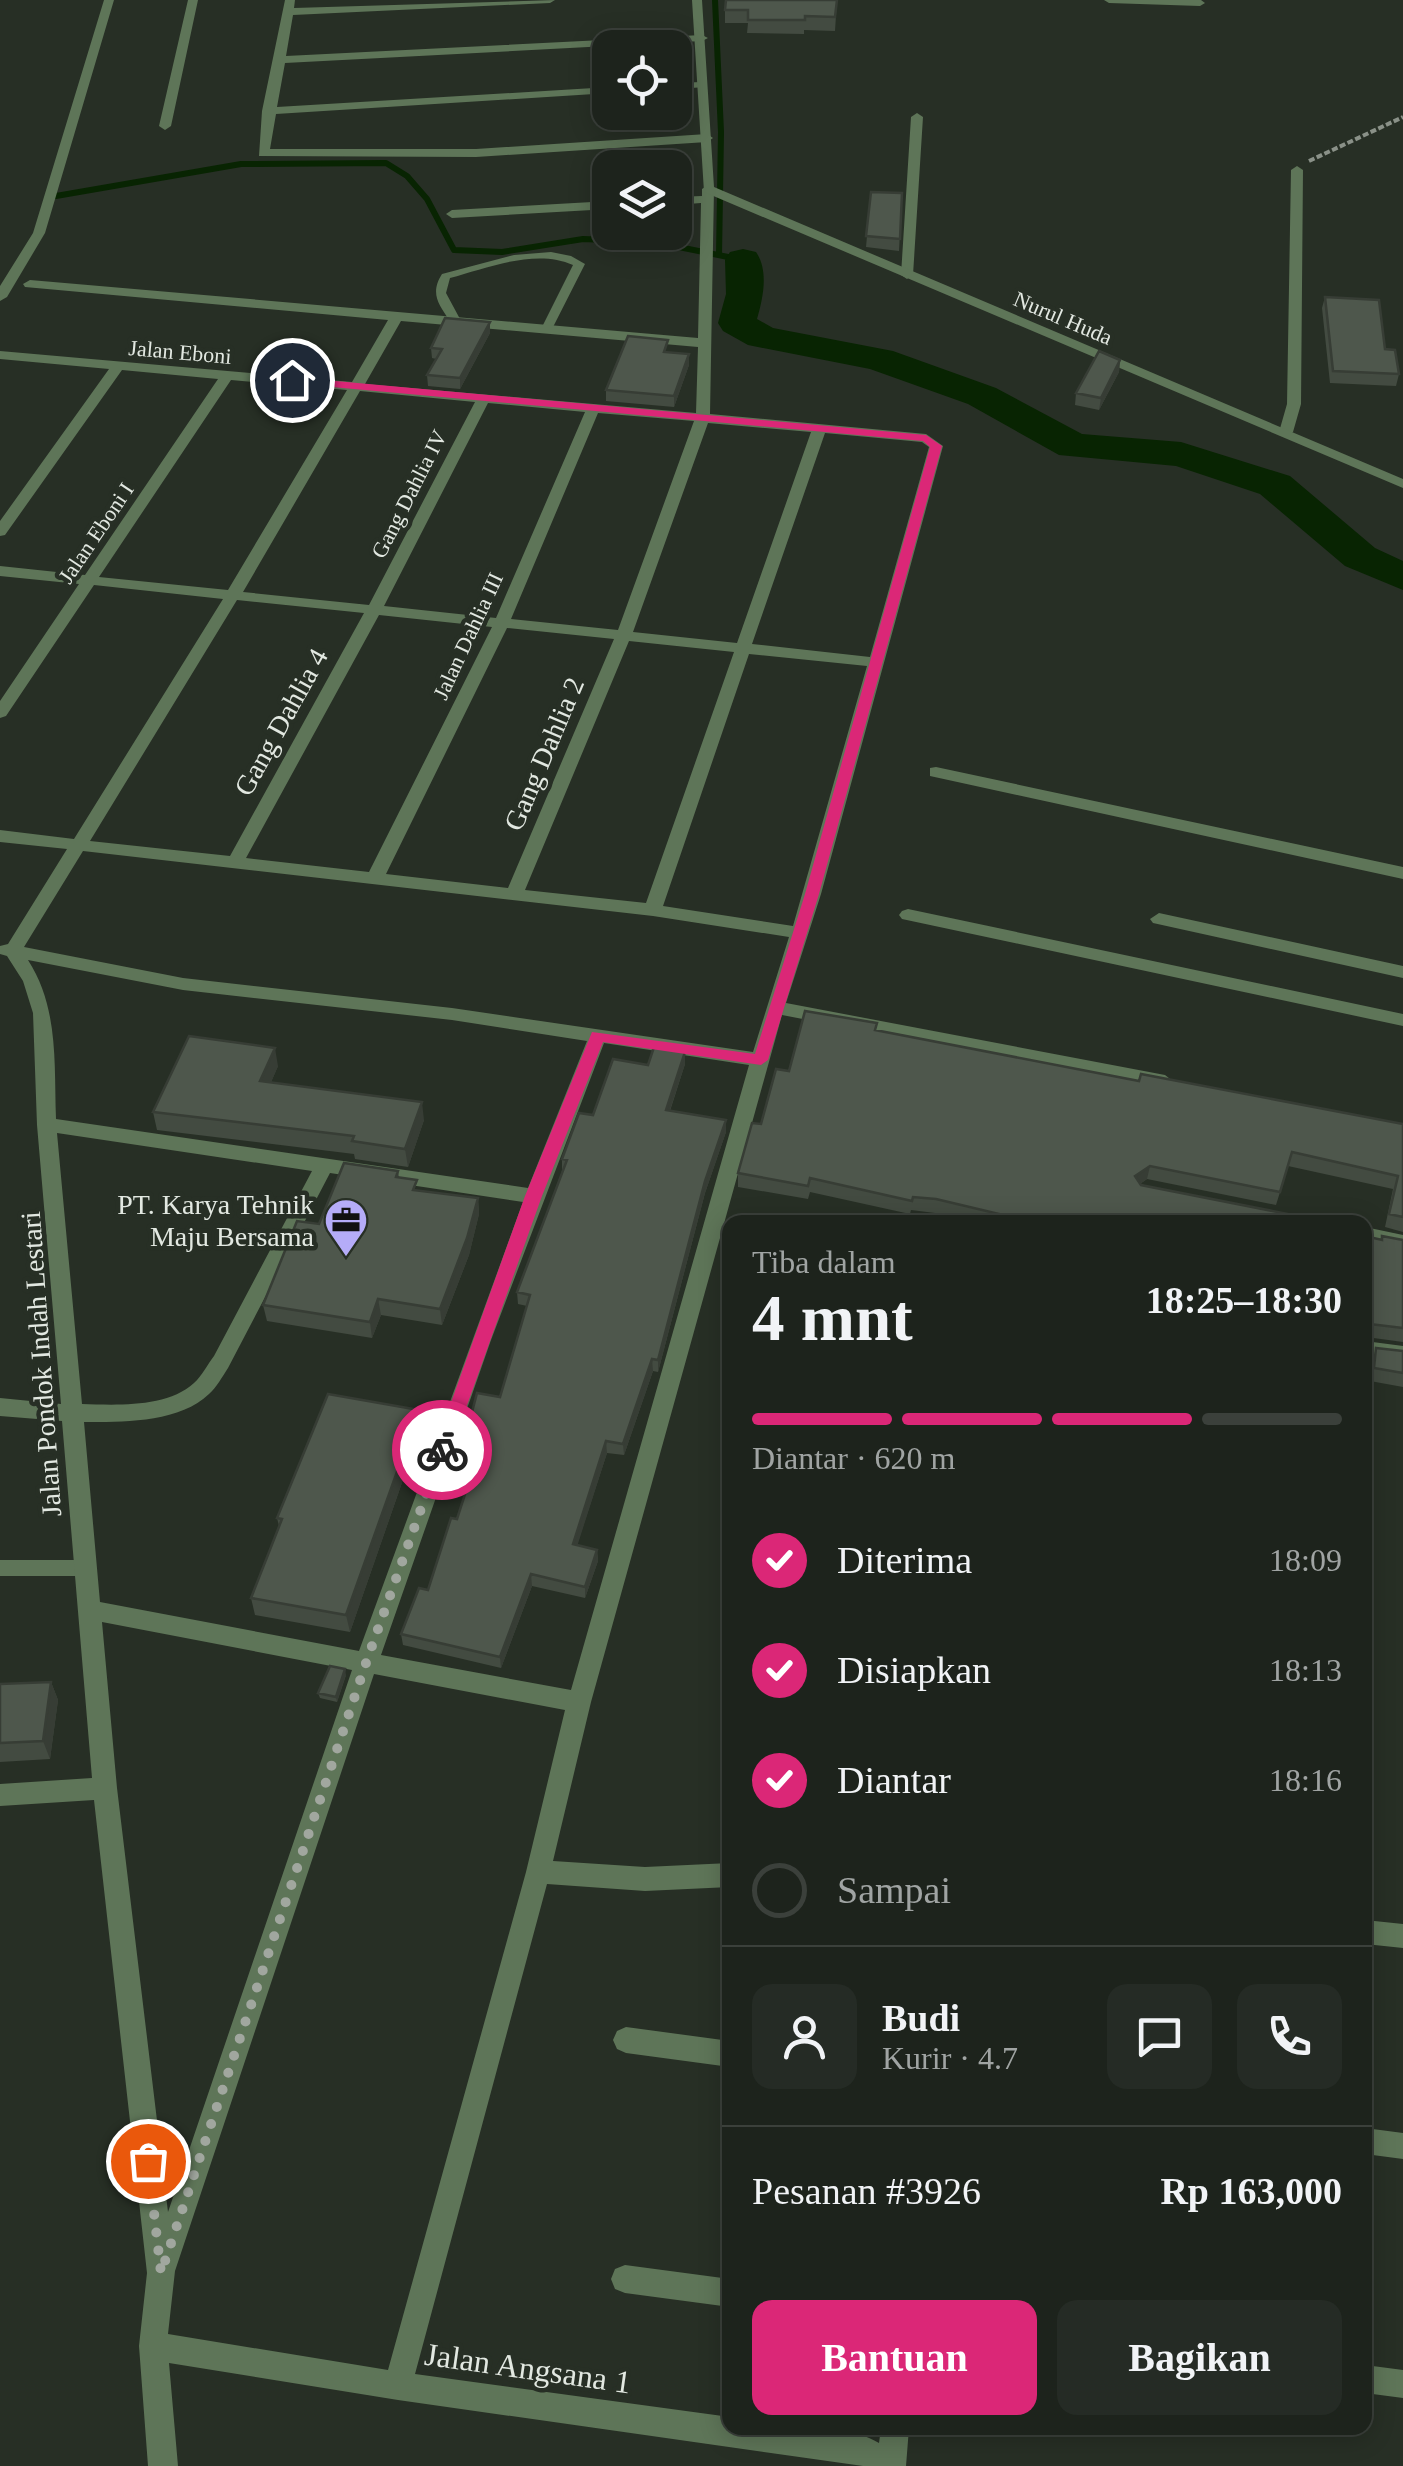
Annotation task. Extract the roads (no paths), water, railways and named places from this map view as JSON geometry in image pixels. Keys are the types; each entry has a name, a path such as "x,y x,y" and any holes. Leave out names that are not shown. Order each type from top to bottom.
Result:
{"street":[{"path":"0,298 5,282 39,233 109,0"},
{"path":"165,126 193,0"},
{"path":"550,0 290,6 263,152 476,153 707,138"},
{"name":"Gang Dahlia 2","path":"514,895 624,634 702,417 707,138 698,0"},
{"path":"1109,0 1200,3"},
{"path":"280,60 702,38"},
{"path":"692,85 702,85"},
{"path":"268,111 592,91"},
{"path":"907,275 916,118"},
{"path":"1286,432 1294,404 1296,170"},
{"path":"692,197 707,194"},
{"name":"Nurul Huda","path":"707,194 1403,484"},
{"path":"452,214 592,205"},
{"path":"30,284 704,343"},
{"path":"397,317 80,843 6,950 183,984 452,1014 761,1060"},
{"path":"0,373 6,356"},
{"name":"Jalan Eboni","path":"6,356 926,438 936,446 876,662"},
{"path":"0,532 116,367"},
{"name":"Jalan Eboni I","path":"0,713 227,376"},
{"name":"Gang Dahlia IV","path":"374,610 484,398"},
{"name":"Jalan Dahlia III","path":"375,878 502,622 592,408"},
{"path":"653,910 819,429"},
{"path":"0,571 876,662 579,1702 538,1872 398,2386"},
{"name":"Gang Dahlia 4","path":"236,861 374,610"},
{"path":"936,772 1403,873"},
{"path":"0,836 653,910 800,933"},
{"path":"908,915 1403,1020"},
{"path":"1160,919 1403,972"},
{"name":"Jalan Pondok Indah Lestari","path":"6,950 32,981 42,1013 46,1125 60,1243 70,1414 88,1610 161,2273 153,2346 164,2466"},
{"path":"776,1007 1187,1086"},
{"path":"161,2273 367,1660 534,1196 598,1036"},
{"path":"46,1125 534,1196"},
{"path":"0,1407 70,1414 139,1410 179,1402 200,1390 221,1362 325,1164"},
{"path":"1372,1236 1403,1243"},
{"path":"1372,1350 1403,1354"},
{"path":"88,1610 579,1702"},
{"path":"0,1795 105,1788"},
{"path":"538,1872 645,1880 722,1876"},
{"path":"1372,1933 1403,1936"},
{"path":"626,2040 722,2053"},
{"path":"1372,2142 1403,2146"},
{"path":"625,2278 722,2292"},
{"name":"Jalan Angsana 1","path":"153,2346 398,2386 722,2430"},
{"path":"1372,2380 1403,2384"},
{"name":"Jalan Angsana 1","path":"758,2435 861,2449 891,2466"},
{"path":"891,2466 894,2435"}],"lane":[{"path":"454,319 439,296 439,285 446,276 510,260 571,258 579,264 547,329"},
{"path":"0,1568 85,1568"}],"waterway":[{"path":"715,0 721,132 719,255"},
{"path":"56,196 241,164 386,163 407,176 427,199 454,250 502,252 583,239 654,242 743,260"},
{"path":"743,260 745,294 737,323 762,337 879,359 982,396 1073,446 1181,454 1275,485 1360,557 1403,577"}],"place":[{"name":"PT. Karya Tehnik Maju Bersama","path":"346,1258"}]}
